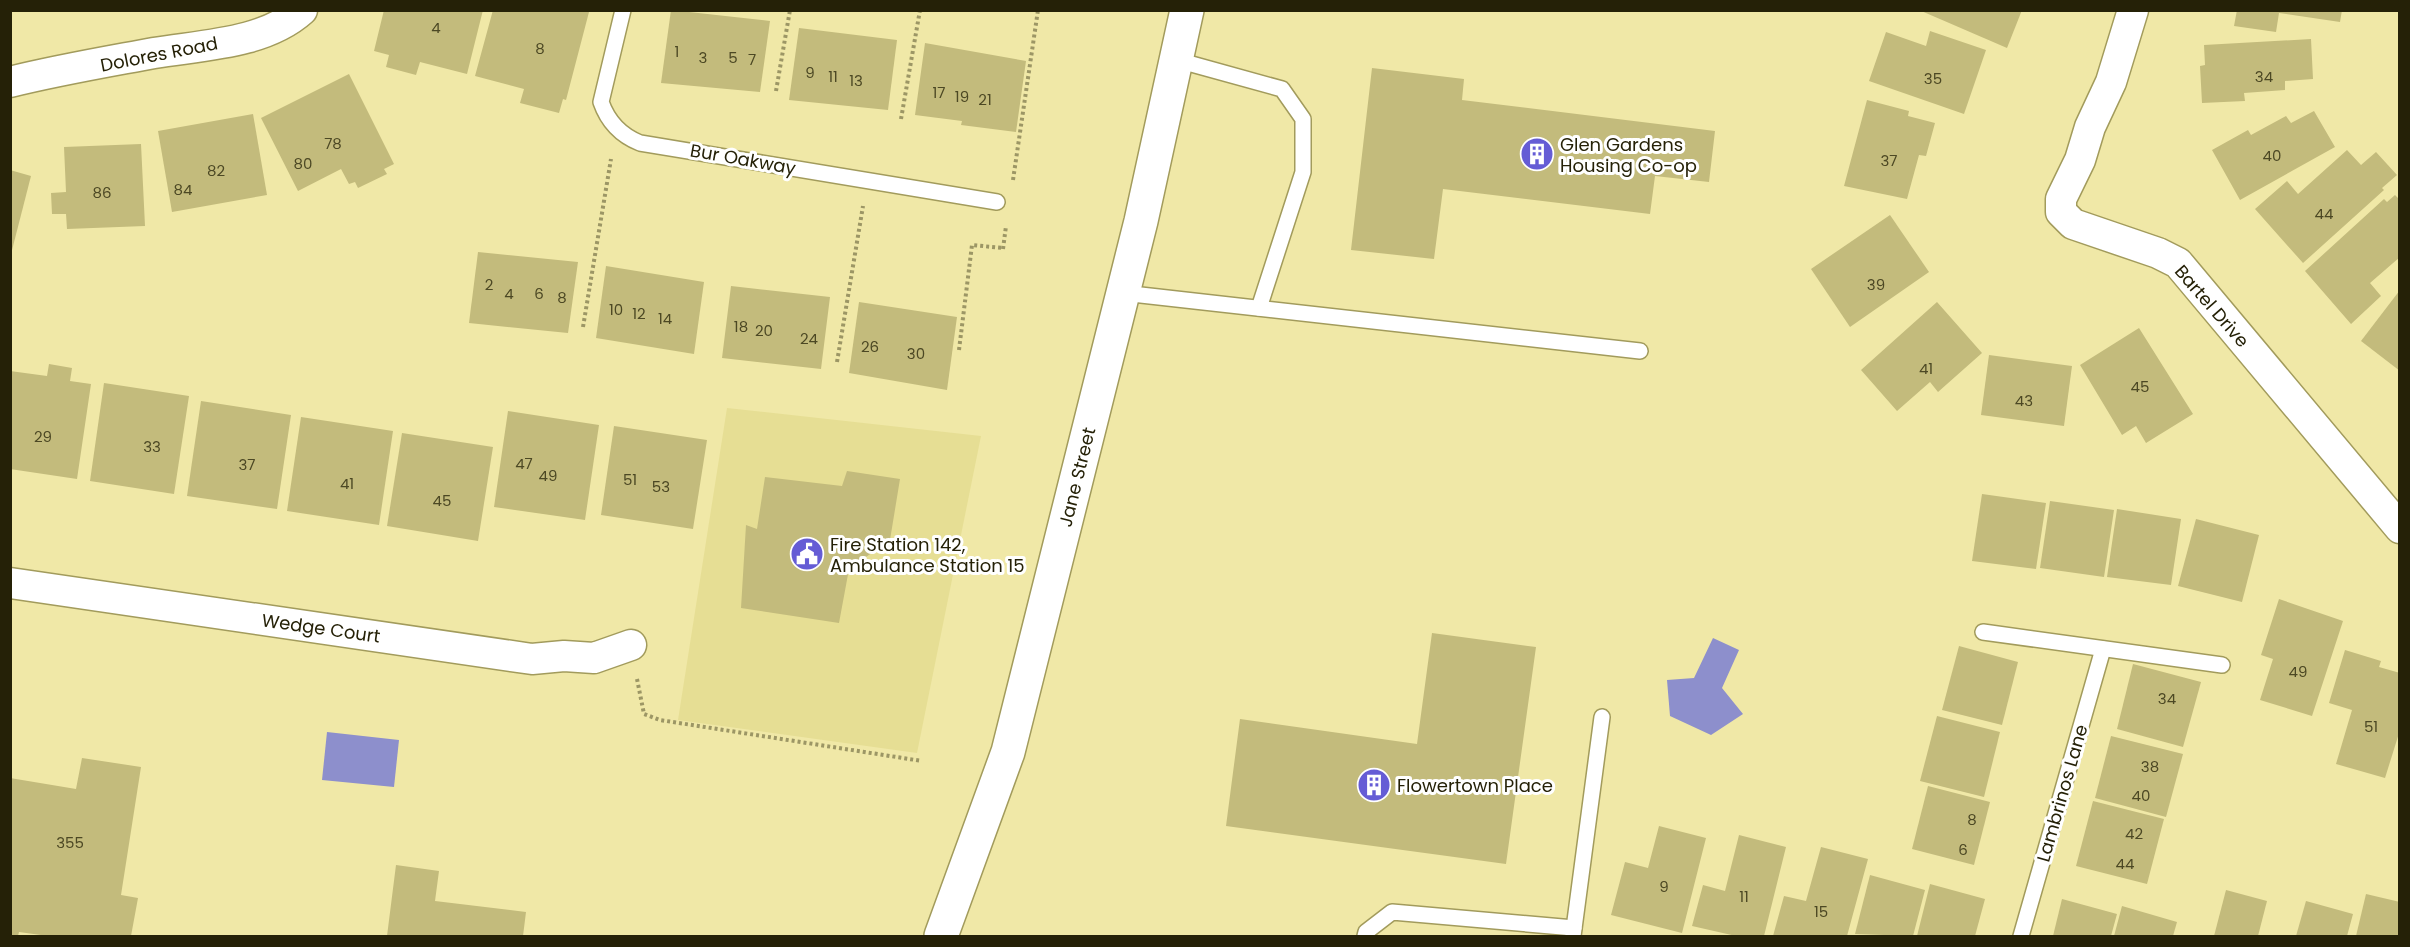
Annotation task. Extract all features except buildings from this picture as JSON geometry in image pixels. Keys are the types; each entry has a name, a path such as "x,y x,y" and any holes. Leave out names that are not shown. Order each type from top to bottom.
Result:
{"main road":[{"name":"Jane Street","path":"941,936 1008,752 1123,293 1187,10"}],"street":[{"name":"Dolores Road","path":"10,82 52,72 248,38 294,17 302,10"},
{"name":"Bartel Drive","path":"2133,10 2111,82 2090,127 2080,160 2061,200 2061,212 2073,224 2158,253 2178,263 2400,528"},
{"name":"Wedge Court","path":"10,583 532,658 564,656 594,658 631,645"}],"lane":[{"path":"616,129 605,115 601,102 623,10"},
{"path":"1177,60 1282,89 1303,118 1303,172 1259,308"},
{"name":"Bur Oakway","path":"616,129 640,143 997,202"},
{"path":"1123,293 1640,351"},
{"path":"1983,632 2222,665"},
{"name":"Lambrinos Lane","path":"2021,936 2103,649"},
{"path":"1365,934 1392,912 1573,932 1602,717"}],"path":[{"path":"776,91 790,10"},
{"path":"902,119 920,10"},
{"path":"1011,192 1038,10"},
{"path":"583,327 616,129"},
{"path":"837,362 867,180"},
{"path":"959,350 972,245 1003,249 1008,214"},
{"path":"631,645 644,714 660,720 922,761"}],"shaded area":[{"path":"727,408 981,436 917,753 678,720"}],"water":[{"path":"1713,638 1739,650 1722,688 1743,714 1711,735 1670,716 1667,680 1694,678"},
{"path":"327,732 399,740 394,787 322,780"}],"place":[{"name":"Glen Gardens Housing Co-op","path":"1537,154"},
{"name":"Fire Station 142, Ambulance Station 15","path":"807,554"},
{"name":"Flowertown Place","path":"1374,785"}]}
